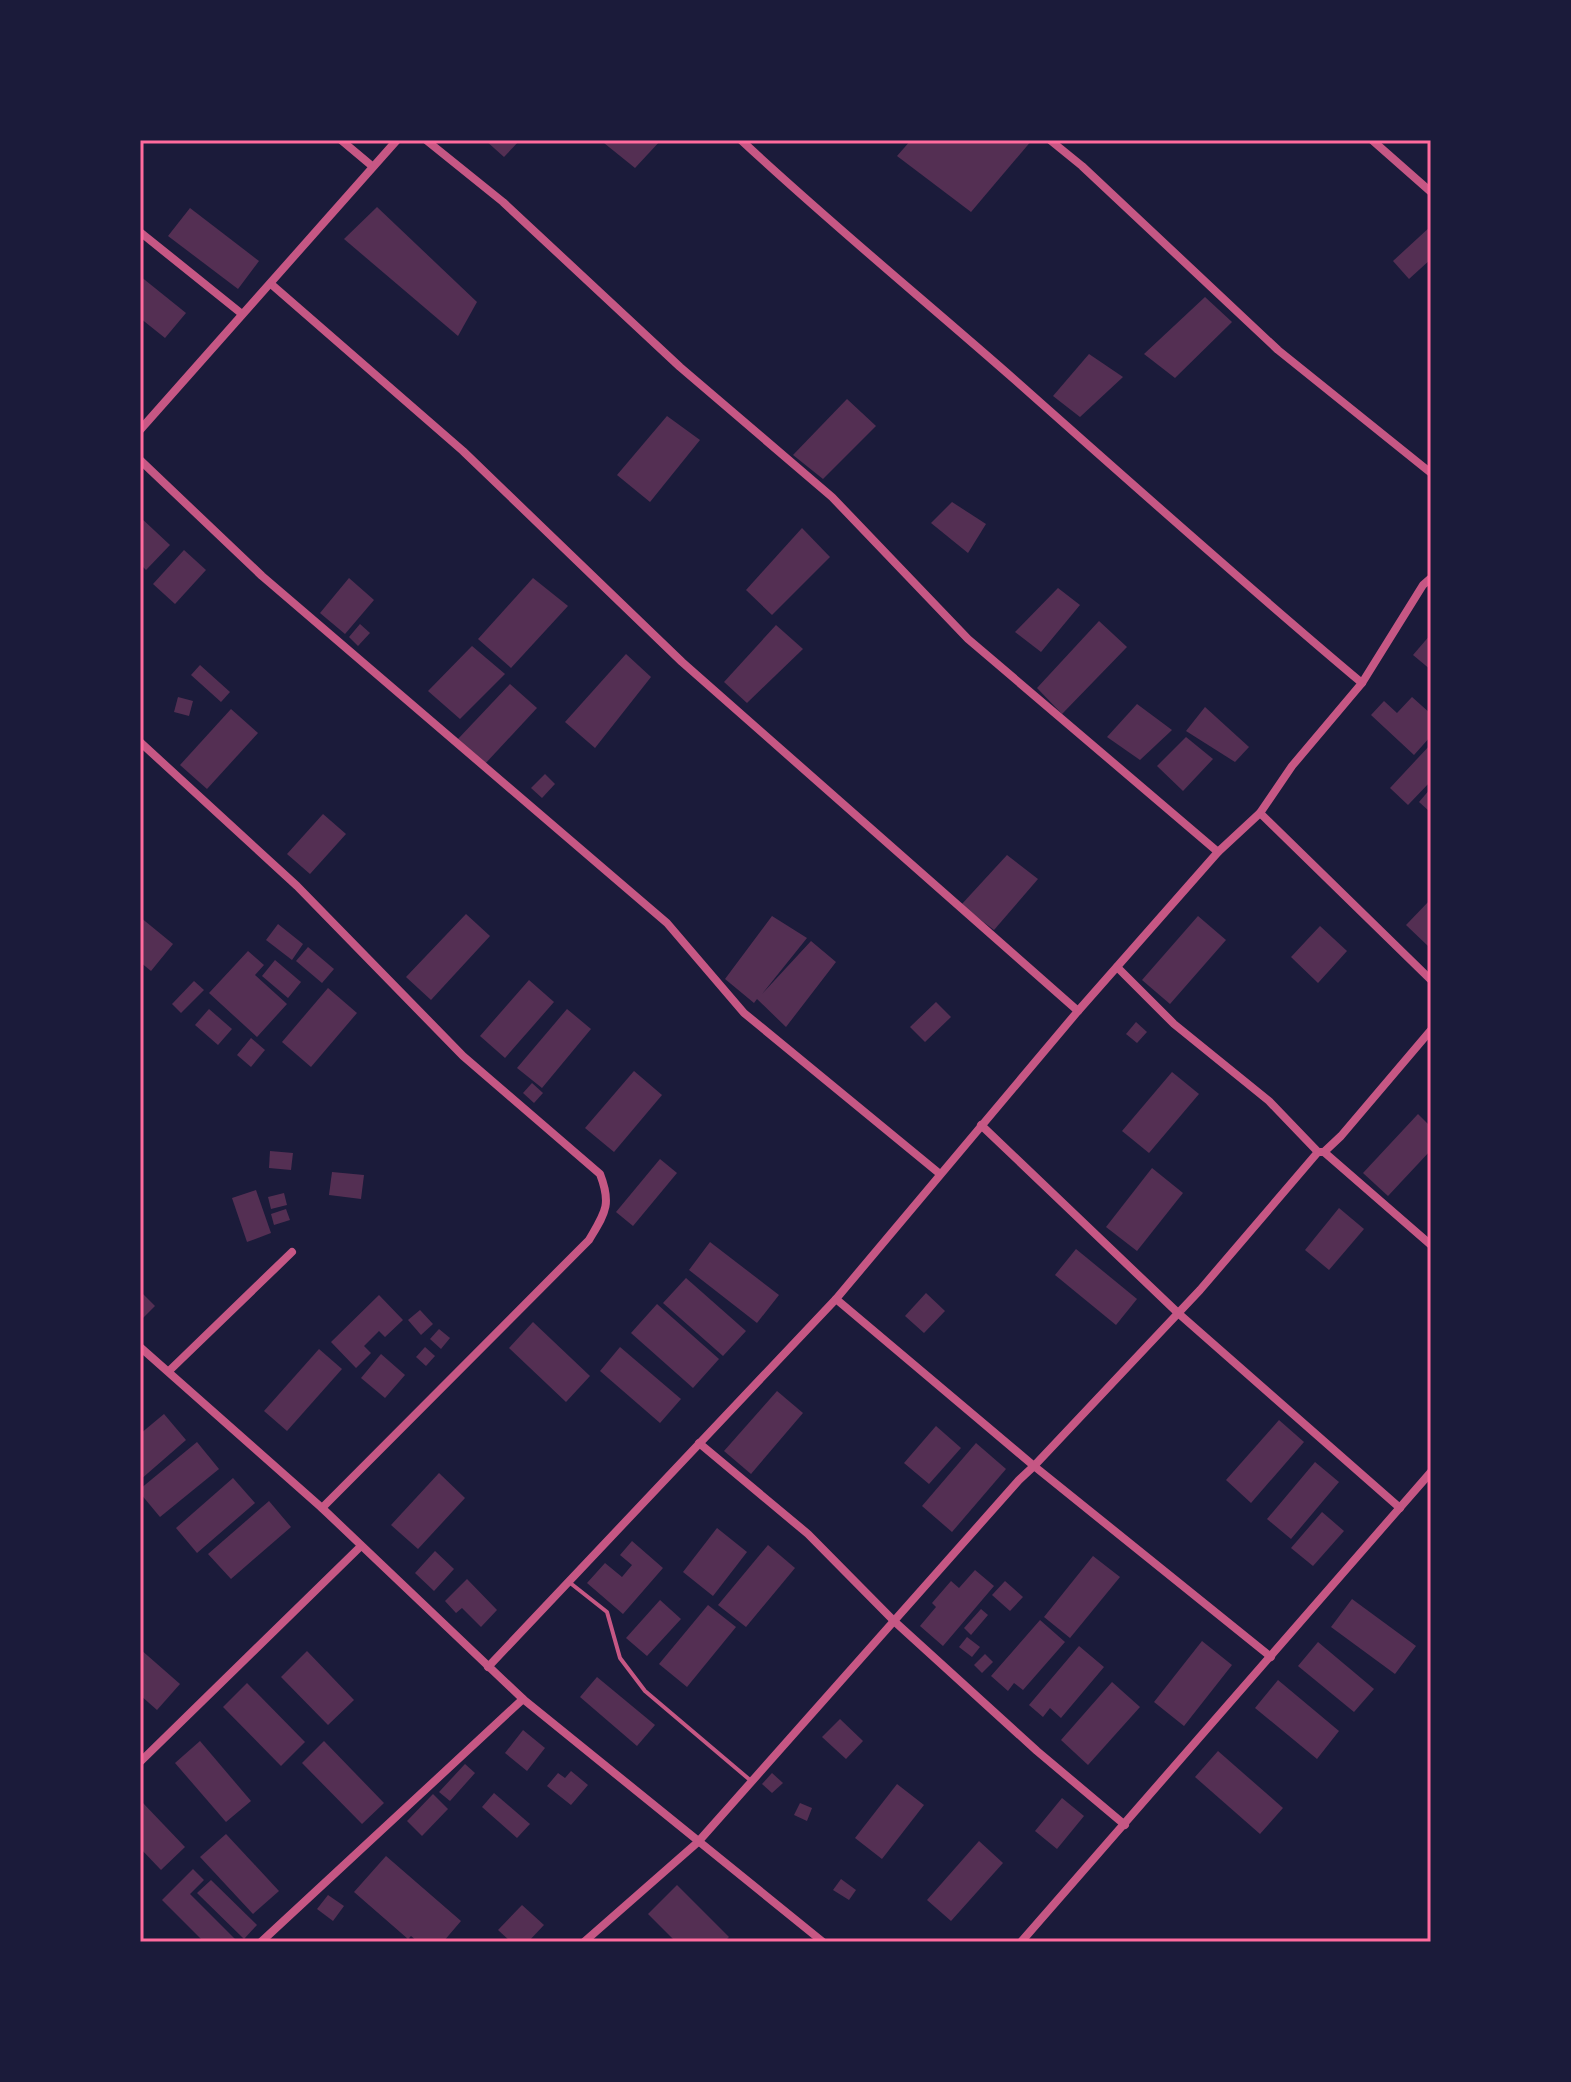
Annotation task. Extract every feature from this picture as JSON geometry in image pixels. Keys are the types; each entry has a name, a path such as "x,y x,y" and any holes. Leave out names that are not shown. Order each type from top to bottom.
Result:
{"street":[{"path":"341,140 372,166"},
{"path":"140,430 397,140"},
{"path":"426,140 503,202 680,367 832,497 968,639 1218,852"},
{"path":"741,140 1224,567 1362,683"},
{"path":"1050,140 1082,166 1278,350 1431,473"},
{"path":"1372,140 1431,192"},
{"path":"140,232 242,314"},
{"path":"271,284 463,451 682,662 1078,1011"},
{"path":"140,460 262,576 667,923 744,1013 940,1174"},
{"path":"488,1667 836,1299 1078,1011 1218,852 1260,813 1292,766 1362,683 1423,585 1431,578"},
{"path":"140,743 297,886 463,1056 600,1174 605,1187 606,1212 589,1240 322,1508"},
{"path":"1260,813 1431,980"},
{"path":"1117,967 1174,1024 1269,1101 1321,1152 1431,1245"},
{"path":"584,1942 698,1842 1019,1480 1178,1313 1321,1152 1341,1136 1431,1030"},
{"path":"981,1125 1178,1313 1400,1508"},
{"path":"169,1371 292,1252"},
{"path":"836,1299 1034,1466 1271,1657"},
{"path":"140,1347 322,1508 523,1699 823,1942"},
{"path":"699,1443 808,1534 894,1621 1037,1751 1125,1825"},
{"path":"1021,1942 1431,1472"},
{"path":"140,1762 361,1546"},
{"path":"261,1942 523,1699"}],"lane":[{"path":"569,1582 607,1612 620,1658 645,1691 751,1782"}],"building":[{"path":"485,140 520,140 504,157"},
{"path":"607,140 661,140 635,168 604,143"},
{"path":"911,140 1032,140 971,212 897,156"},
{"path":"377,207 477,302 458,336 344,239"},
{"path":"190,208 259,261 238,289 168,236"},
{"path":"1431,226 1431,259 1409,279 1393,261"},
{"path":"140,276 186,313 165,338 140,318"},
{"path":"1205,297 1232,322 1175,378 1144,354"},
{"path":"1089,354 1123,377 1080,417 1053,396"},
{"path":"847,399 876,426 823,479 793,455"},
{"path":"667,416 700,440 650,502 617,475"},
{"path":"952,502 986,524 968,553 931,523"},
{"path":"140,517 170,545 146,570 140,564"},
{"path":"802,528 830,557 772,615 746,590"},
{"path":"184,550 206,570 175,604 153,584"},
{"path":"349,578 374,600 345,634 320,613"},
{"path":"533,578 568,606 511,668 478,639"},
{"path":"1058,588 1080,605 1041,652 1015,632"},
{"path":"1099,621 1127,647 1062,714 1037,688"},
{"path":"360,624 370,633 358,646 349,637"},
{"path":"776,625 803,649 747,703 724,682"},
{"path":"1431,634 1431,670 1413,655"},
{"path":"472,646 505,674 460,719 428,691"},
{"path":"626,654 651,677 595,748 565,722"},
{"path":"200,665 230,692 221,702 191,675"},
{"path":"510,684 537,708 484,765 457,740"},
{"path":"178,697 193,701 189,716 174,712"},
{"path":"1412,697 1431,714 1431,736 1414,755 1371,715 1384,701 1397,713"},
{"path":"1137,704 1172,730 1140,760 1107,737"},
{"path":"1205,707 1249,747 1235,762 1186,731"},
{"path":"231,709 258,733 207,789 180,765"},
{"path":"1186,737 1213,759 1183,791 1157,766"},
{"path":"1431,744 1431,781 1408,805 1390,788"},
{"path":"545,774 555,784 542,798 531,788"},
{"path":"1431,788 1431,809 1429,811 1419,802"},
{"path":"323,814 346,834 310,874 287,854"},
{"path":"1007,855 1038,879 994,930 961,905"},
{"path":"1431,899 1431,943 1428,946 1406,925"},
{"path":"466,914 490,936 431,1000 406,977"},
{"path":"772,916 807,938 762,994 811,941 836,962 786,1027 757,999 754,1003 725,979"},
{"path":"1198,916 1226,940 1170,1004 1142,980"},
{"path":"140,917 173,944 151,971 140,962"},
{"path":"278,924 303,944 292,960 266,940"},
{"path":"1320,926 1347,951 1318,983 1291,957"},
{"path":"308,947 334,969 322,983 296,961"},
{"path":"248,951 264,965 255,975 287,1004 257,1037 209,993"},
{"path":"275,960 301,982 288,998 262,976"},
{"path":"529,980 554,1002 505,1058 480,1036"},
{"path":"194,981 204,990 181,1013 172,1004"},
{"path":"328,988 357,1013 311,1067 282,1042"},
{"path":"936,1002 951,1017 925,1042 910,1027"},
{"path":"209,1009 232,1029 218,1045 195,1025"},
{"path":"567,1009 591,1029 542,1088 517,1068"},
{"path":"1136,1022 1147,1032 1137,1043 1126,1034"},
{"path":"251,1038 265,1050 251,1067 237,1055"},
{"path":"634,1071 662,1095 614,1152 585,1128"},
{"path":"1172,1072 1199,1094 1149,1153 1122,1131"},
{"path":"532,1083 543,1093 534,1103 523,1093"},
{"path":"1418,1114 1431,1127 1431,1150 1388,1196 1363,1173"},
{"path":"270,1151 293,1153 291,1170 269,1168"},
{"path":"660,1159 677,1173 633,1226 616,1212"},
{"path":"1152,1168 1183,1193 1137,1251 1106,1227"},
{"path":"332,1172 364,1175 361,1199 329,1195"},
{"path":"256,1190 271,1233 247,1242 232,1198"},
{"path":"284,1193 287,1205 271,1209 268,1197"},
{"path":"1339,1208 1364,1229 1329,1270 1305,1250"},
{"path":"286,1209 290,1220 274,1225 271,1214"},
{"path":"710,1242 779,1295 757,1323 689,1270"},
{"path":"1076,1249 1137,1299 1116,1325 1055,1275"},
{"path":"686,1278 746,1331 723,1356 663,1303"},
{"path":"926,1293 945,1311 924,1333 905,1316"},
{"path":"143,1294 155,1306 140,1321 140,1298"},
{"path":"379,1295 403,1320 385,1337 379,1331 364,1346 371,1353 356,1368 331,1342"},
{"path":"657,1304 719,1359 693,1388 631,1333"},
{"path":"420,1310 433,1324 421,1335 408,1320"},
{"path":"533,1322 590,1376 566,1402 509,1348"},
{"path":"439,1329 450,1338 441,1349 430,1339"},
{"path":"425,1347 435,1356 426,1366 416,1357"},
{"path":"620,1347 681,1399 660,1423 600,1371"},
{"path":"319,1349 342,1369 287,1431 264,1411"},
{"path":"381,1354 405,1375 385,1398 361,1378"},
{"path":"777,1391 803,1413 751,1474 724,1451"},
{"path":"164,1414 186,1440 140,1480 140,1434"},
{"path":"1279,1420 1304,1442 1251,1503 1226,1480"},
{"path":"936,1426 961,1448 929,1484 904,1463"},
{"path":"197,1442 219,1469 160,1517 140,1489"},
{"path":"976,1443 1006,1469 952,1532 922,1506"},
{"path":"1315,1462 1339,1482 1291,1539 1267,1519"},
{"path":"439,1473 465,1498 418,1549 391,1525"},
{"path":"233,1478 255,1503 197,1553 176,1528"},
{"path":"269,1501 291,1527 231,1579 208,1554"},
{"path":"1322,1512 1344,1531 1313,1566 1291,1548"},
{"path":"717,1528 747,1552 713,1596 683,1572"},
{"path":"632,1541 663,1568 623,1614 587,1583 605,1563 622,1577 632,1565 620,1555"},
{"path":"768,1545 795,1568 746,1627 718,1605"},
{"path":"435,1551 454,1569 434,1591 415,1573"},
{"path":"1093,1556 1120,1577 1070,1638 1044,1617"},
{"path":"975,1570 994,1586 943,1646 920,1626 936,1607 932,1603 951,1581 959,1588"},
{"path":"467,1579 497,1610 481,1627 462,1608 456,1613 445,1601"},
{"path":"1005,1581 1023,1597 1010,1611 992,1595"},
{"path":"1352,1599 1416,1646 1395,1674 1331,1627"},
{"path":"660,1600 681,1619 647,1656 626,1638"},
{"path":"708,1605 736,1627 687,1687 659,1664"},
{"path":"981,1609 988,1615 971,1635 964,1628"},
{"path":"1040,1620 1065,1642 1023,1690 1014,1683 1008,1691 991,1676"},
{"path":"967,1637 980,1647 972,1657 959,1647"},
{"path":"1202,1641 1232,1665 1184,1726 1154,1702"},
{"path":"1318,1642 1374,1689 1354,1712 1298,1666"},
{"path":"1079,1646 1104,1667 1061,1718 1050,1708 1043,1717 1029,1705"},
{"path":"140,1649 180,1684 157,1710 140,1695"},
{"path":"307,1651 354,1700 328,1725 281,1677"},
{"path":"985,1654 993,1662 982,1673 974,1665"},
{"path":"597,1677 655,1725 637,1746 580,1697"},
{"path":"1278,1680 1339,1731 1317,1759 1255,1708"},
{"path":"1112,1682 1140,1707 1088,1765 1061,1740"},
{"path":"247,1683 305,1742 281,1766 223,1707"},
{"path":"840,1719 863,1741 846,1759 822,1737"},
{"path":"523,1730 545,1748 527,1771 505,1753"},
{"path":"200,1741 251,1801 226,1822 175,1763"},
{"path":"324,1741 384,1803 362,1824 302,1763"},
{"path":"1218,1751 1283,1808 1260,1834 1195,1777"},
{"path":"465,1764 475,1773 450,1801 439,1792"},
{"path":"571,1771 588,1785 571,1805 547,1786 558,1773 565,1778"},
{"path":"772,1773 783,1783 772,1793 762,1784"},
{"path":"897,1784 924,1805 882,1859 855,1838"},
{"path":"494,1793 530,1824 517,1838 482,1807"},
{"path":"433,1794 448,1809 422,1836 407,1821"},
{"path":"1062,1798 1084,1816 1057,1849 1035,1831"},
{"path":"142,1802 185,1847 161,1870 140,1848"},
{"path":"800,1803 812,1808 807,1821 794,1815"},
{"path":"226,1834 279,1891 253,1914 200,1857"},
{"path":"979,1841 1003,1863 951,1921 927,1900"},
{"path":"386,1856 461,1921 443,1942 418,1942 411,1936 408,1939 354,1892"},
{"path":"193,1869 204,1880 190,1894 238,1942 204,1942 162,1900"},
{"path":"841,1879 856,1890 849,1900 833,1890"},
{"path":"211,1880 257,1925 244,1939 197,1893"},
{"path":"677,1885 729,1937 724,1942 676,1942 648,1914"},
{"path":"328,1895 344,1906 333,1921 317,1909"},
{"path":"522,1905 544,1925 528,1942 511,1942 498,1930"}]}
